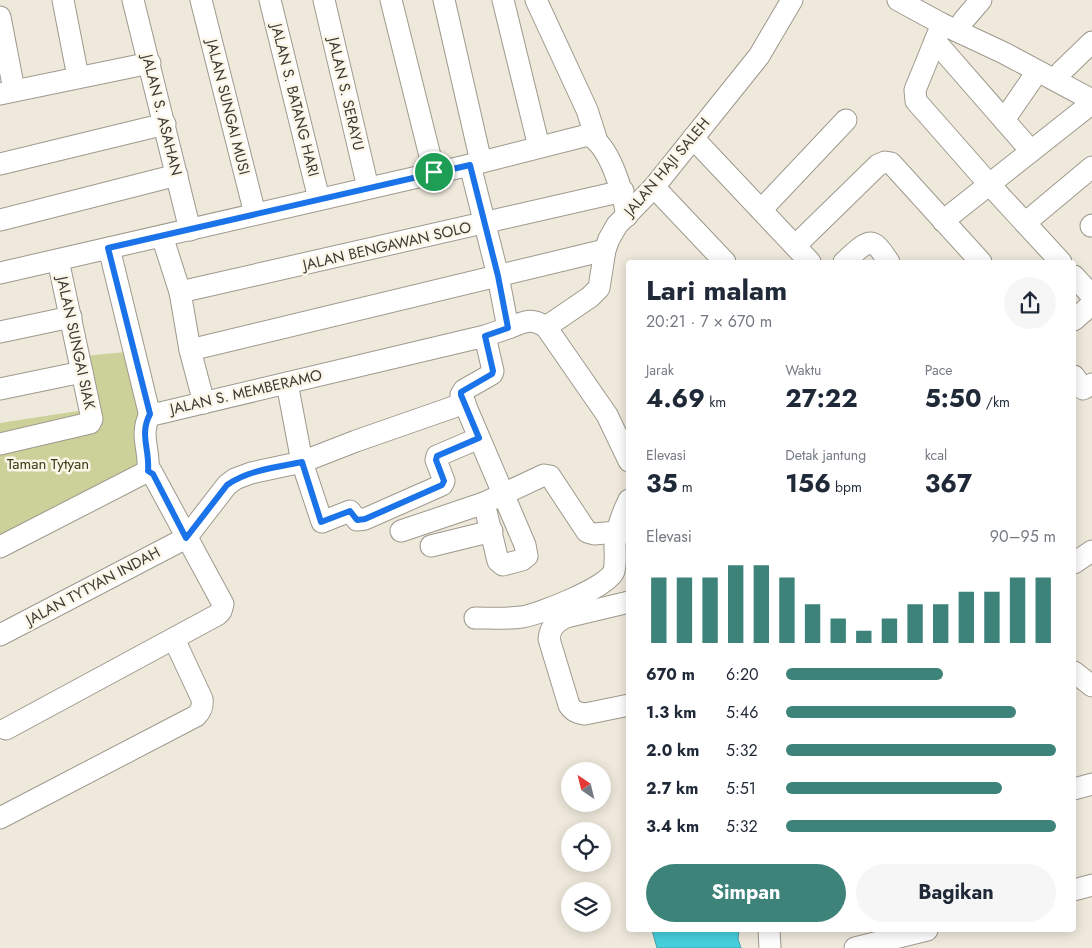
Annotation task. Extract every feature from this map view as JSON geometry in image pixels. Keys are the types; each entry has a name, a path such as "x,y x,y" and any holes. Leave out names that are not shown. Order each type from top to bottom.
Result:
{"street":[{"path":"62,0 78,77"},
{"name":"JALAN S. ASAHAN","path":"133,0 190,230"},
{"name":"JALAN SUNGAI MUSI","path":"201,0 255,214"},
{"name":"JALAN S. BATANG HARI","path":"270,0 319,199"},
{"name":"JALAN S. SERAYU","path":"324,0 368,188"},
{"path":"391,0 434,172"},
{"path":"444,0 508,328"},
{"path":"503,0 539,147"},
{"path":"536,0 587,110 596,138 602,146 623,191 627,216"},
{"name":"JALAN HAJI SALEH","path":"546,326 590,297 599,288 605,250 617,225 654,187 759,56 792,0"},
{"path":"898,0 949,25 1006,46 1092,87"},
{"path":"926,0 949,25 1004,120 1031,151"},
{"path":"980,0 949,25 915,90 916,101 1059,260"},
{"path":"0,17 7,92 150,63"},
{"path":"1061,72 1092,42"},
{"path":"943,221 1092,101 1037,72 1006,46"},
{"path":"1004,120 1037,72"},
{"path":"761,210 846,120"},
{"path":"0,164 165,124"},
{"path":"0,273 476,163 588,135 596,138"},
{"path":"693,138 808,260"},
{"path":"795,246 878,164 885,162 891,163 979,260"},
{"path":"1025,223 1092,167"},
{"path":"0,220 177,176"},
{"path":"654,187 723,260"},
{"name":"JALAN BENGAWAN SOLO","path":"180,292 623,191"},
{"path":"162,236 180,292 190,350 204,403"},
{"path":"846,260 865,244 870,243 875,244 887,260"},
{"name":"JALAN S. MEMBERAMO","path":"108,248 147,422"},
{"path":"190,350 605,250"},
{"name":"JALAN SUNGAI SIAK","path":"0,444 90,423 92,420 58,260"},
{"path":"1076,278 1092,296"},
{"path":"1076,318 1092,304"},
{"path":"0,332 71,317"},
{"name":"JALAN S. MEMBERAMO","path":"147,422 152,415 485,336 527,321 536,320 546,326"},
{"path":"546,326 607,416 626,455"},
{"path":"484,503 500,564 503,565 522,560 527,556 525,545 461,392 489,376 493,371 485,336"},
{"path":"0,388 82,372"},
{"path":"1076,379 1083,389 1092,384"},
{"path":"287,383 302,462 321,522 350,511 359,520 442,485 444,481 436,460 437,456 479,438"},
{"path":"186,538 227,485 235,479 251,473 302,462 356,441 465,404"},
{"path":"6,729 174,639 217,615 223,608 223,604 148,465 147,422"},
{"path":"0,547 148,465"},
{"path":"401,531 484,503 547,475 550,476 587,532 594,534 617,532"},
{"path":"475,618 522,616 539,613 604,582 614,573 617,532 619,521 626,506"},
{"path":"431,546 492,531"},
{"name":"JALAN TYTYAN INDAH","path":"0,635 186,538"},
{"path":"1076,562 1092,550"},
{"path":"626,603 558,621 550,632 550,639 569,705 573,710 585,714 626,706"},
{"path":"0,818 201,712 203,706 202,699 174,639"},
{"path":"1076,788 1092,784"},
{"path":"1076,889 1092,885"},
{"path":"769,932 770,948"},
{"path":"855,948 919,932"}],"green space":[{"name":"Taman Tytyan","path":"136,351 148,401 159,464 0,541 0,423 97,408 85,356"}],"water":[{"path":"653,932 739,932 738,939 741,948 657,948"}],"route":[{"path":"470,165 503,297 508,328 485,336 493,371 492,374 461,392 479,438 437,456 436,460 444,481 442,485 359,520 350,511 321,522 302,462 251,473 235,479 227,485 186,538 153,474 148,471 144,430 150,414 108,248 434,172 470,165"}]}
